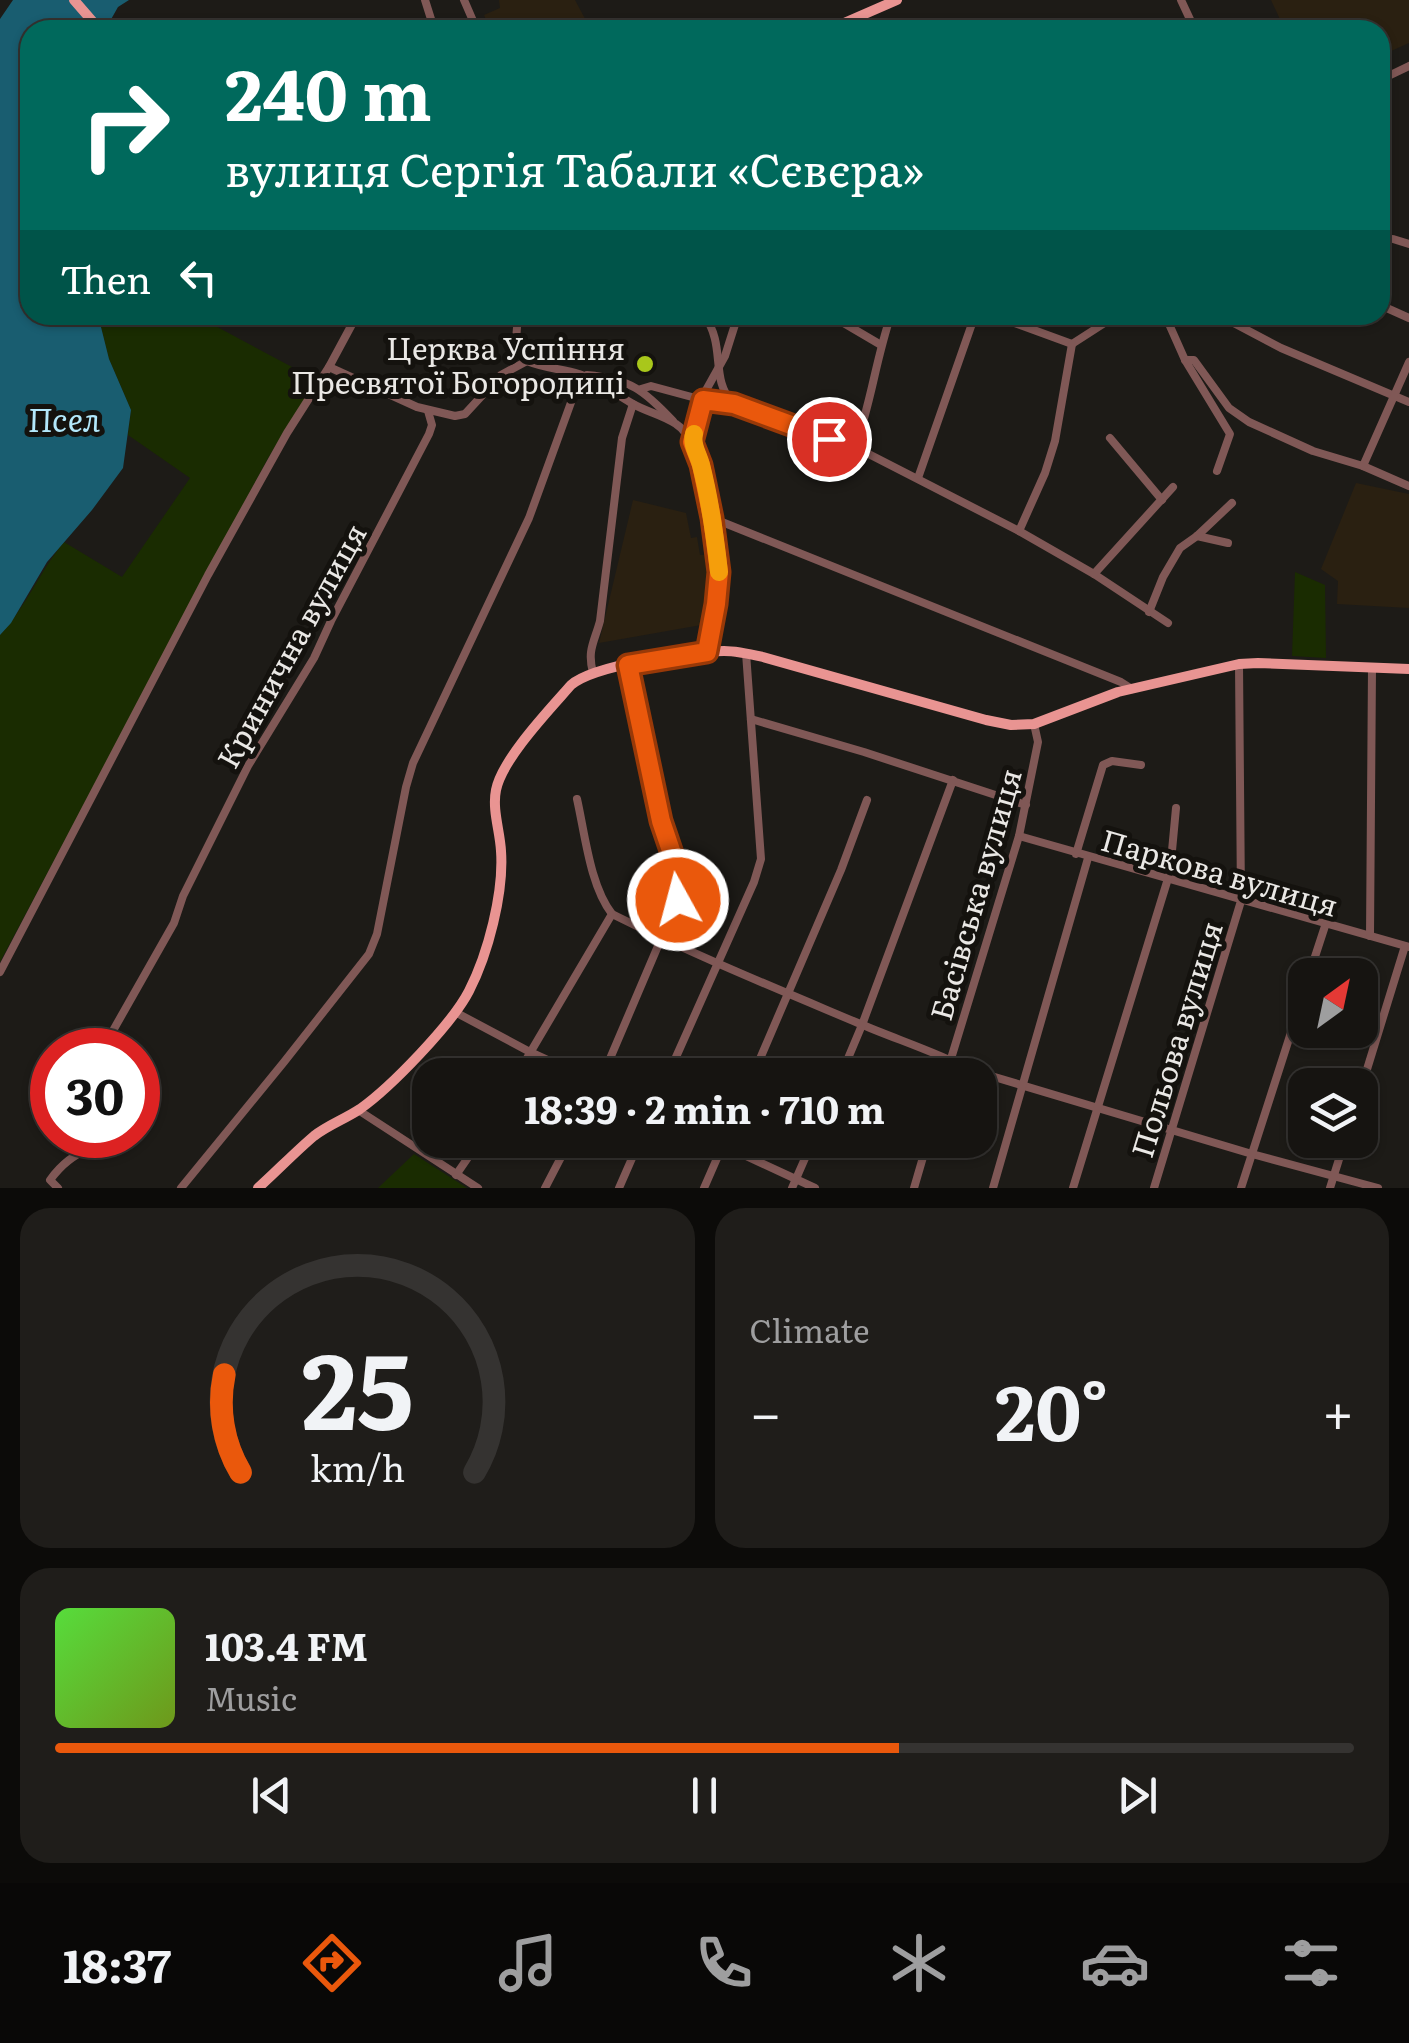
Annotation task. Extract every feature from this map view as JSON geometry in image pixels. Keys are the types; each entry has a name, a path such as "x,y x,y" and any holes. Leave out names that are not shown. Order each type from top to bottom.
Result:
{"main road":[{"path":"74,0 91,20"},
{"path":"851,20 897,0"},
{"path":"258,1188 314,1137 378,1095 455,1012 470,989 498,892 501,854 495,807 497,785 524,742 571,685 593,673 707,652 746,654 1018,726 1034,724 1098,698 1238,664 1409,669"}],"street":[{"path":"1393,238 1409,244"},
{"path":"0,972 208,576 351,325"},
{"path":"517,325 516,340 528,360 544,367 624,381 640,389 692,442 701,465 719,572 707,652"},
{"path":"712,325 725,394 734,404"},
{"path":"692,442 703,400 735,325"},
{"path":"848,325 881,344"},
{"path":"856,448 888,325"},
{"path":"918,478 972,325"},
{"path":"1020,325 1072,344"},
{"path":"1020,532 1055,441 1072,344 1101,325"},
{"path":"1170,325 1230,434 1218,471"},
{"path":"1237,325 1281,348 1409,402"},
{"path":"329,366 428,411 455,416 465,414 500,375 528,360"},
{"path":"1186,360 1194,360 1229,408 1249,422 1313,452 1364,466 1409,486"},
{"path":"1364,466 1409,362"},
{"path":"581,375 676,424"},
{"path":"181,1188 354,975 374,944 413,764 529,518 581,375"},
{"path":"640,389 651,386 734,404 856,448 1020,532 1094,574 1168,624"},
{"path":"593,673 590,648 602,613 622,438 633,404"},
{"name":"Кринична вулиця","path":"114,1028 174,923 183,896 248,766 314,658 429,434 432,425 428,411"},
{"path":"1110,438 1162,500"},
{"path":"1094,574 1173,487"},
{"path":"1149,612 1180,548 1232,503"},
{"path":"712,518 1132,689"},
{"path":"1197,536 1228,544"},
{"path":"676,1058 761,859 746,654"},
{"name":"Польова вулиця","path":"1154,1188 1241,901 1238,664"},
{"path":"610,1058 678,900 680,877 661,821 628,665"},
{"path":"1370,936 1372,668"},
{"path":"752,719 1026,806"},
{"name":"Басівська вулиця","path":"951,1058 1026,806 1038,742 1034,724"},
{"path":"1076,854 1103,766 1112,761 1141,765"},
{"path":"848,1058 952,780"},
{"path":"577,799 598,888 612,914 945,1058"},
{"path":"760,1058 868,800"},
{"path":"1073,1188 1170,872 1176,808"},
{"name":"Паркова вулиця","path":"1018,836 1407,947"},
{"path":"993,1188 1088,858"},
{"path":"527,1058 612,914"},
{"path":"1315,958 1326,924"},
{"path":"1368,1068 1407,947"},
{"path":"455,1012 543,1058"},
{"path":"1242,1188 1288,1042"},
{"path":"997,1078 1378,1188"},
{"path":"358,1110 478,1188"},
{"path":"58,1188 50,1180 69,1158"},
{"path":"456,1175 468,1158"},
{"path":"545,1188 561,1158"},
{"path":"618,1188 632,1158"},
{"path":"704,1188 717,1158"},
{"path":"750,1158 794,1183 815,1188"},
{"path":"794,1183 805,1158"},
{"path":"914,1188 923,1158"},
{"path":"1330,1188 1339,1158"}],"shaded area":[{"path":"499,0 575,0 586,20 486,20 484,15 500,8"},
{"path":"1271,0 1409,0 1409,43 1390,52 1390,20 1280,20"},
{"path":"1356,483 1409,494 1409,608 1337,604 1338,581 1321,569"},
{"path":"633,500 686,513 691,538 697,537 700,555 709,555 713,577 707,624 599,643"}],"green space":[{"path":"100,325 214,325 292,367 293,384 305,398 268,458 0,962 0,635 64,542 122,577 190,478 128,435 131,410 109,359"},
{"path":"1295,572 1325,585 1326,658 1292,656"},
{"path":"412,1156 467,1188 378,1188"}],"water":[{"name":"Псел","path":"13,0 129,0 118,7 111,20 20,20 20,325 100,325 109,359 131,410 123,468 47,562 0,635 0,19"}],"slow traffic":[{"path":"694,434 692,442 701,465 719,572"}],"place":[{"name":"Церква Успіння Пресвятої Богородиці","path":"645,364"}],"route":[{"path":"678,900 680,877 661,821 628,665 707,652 719,572 701,465 692,442 703,400 734,404 829,439"}]}
